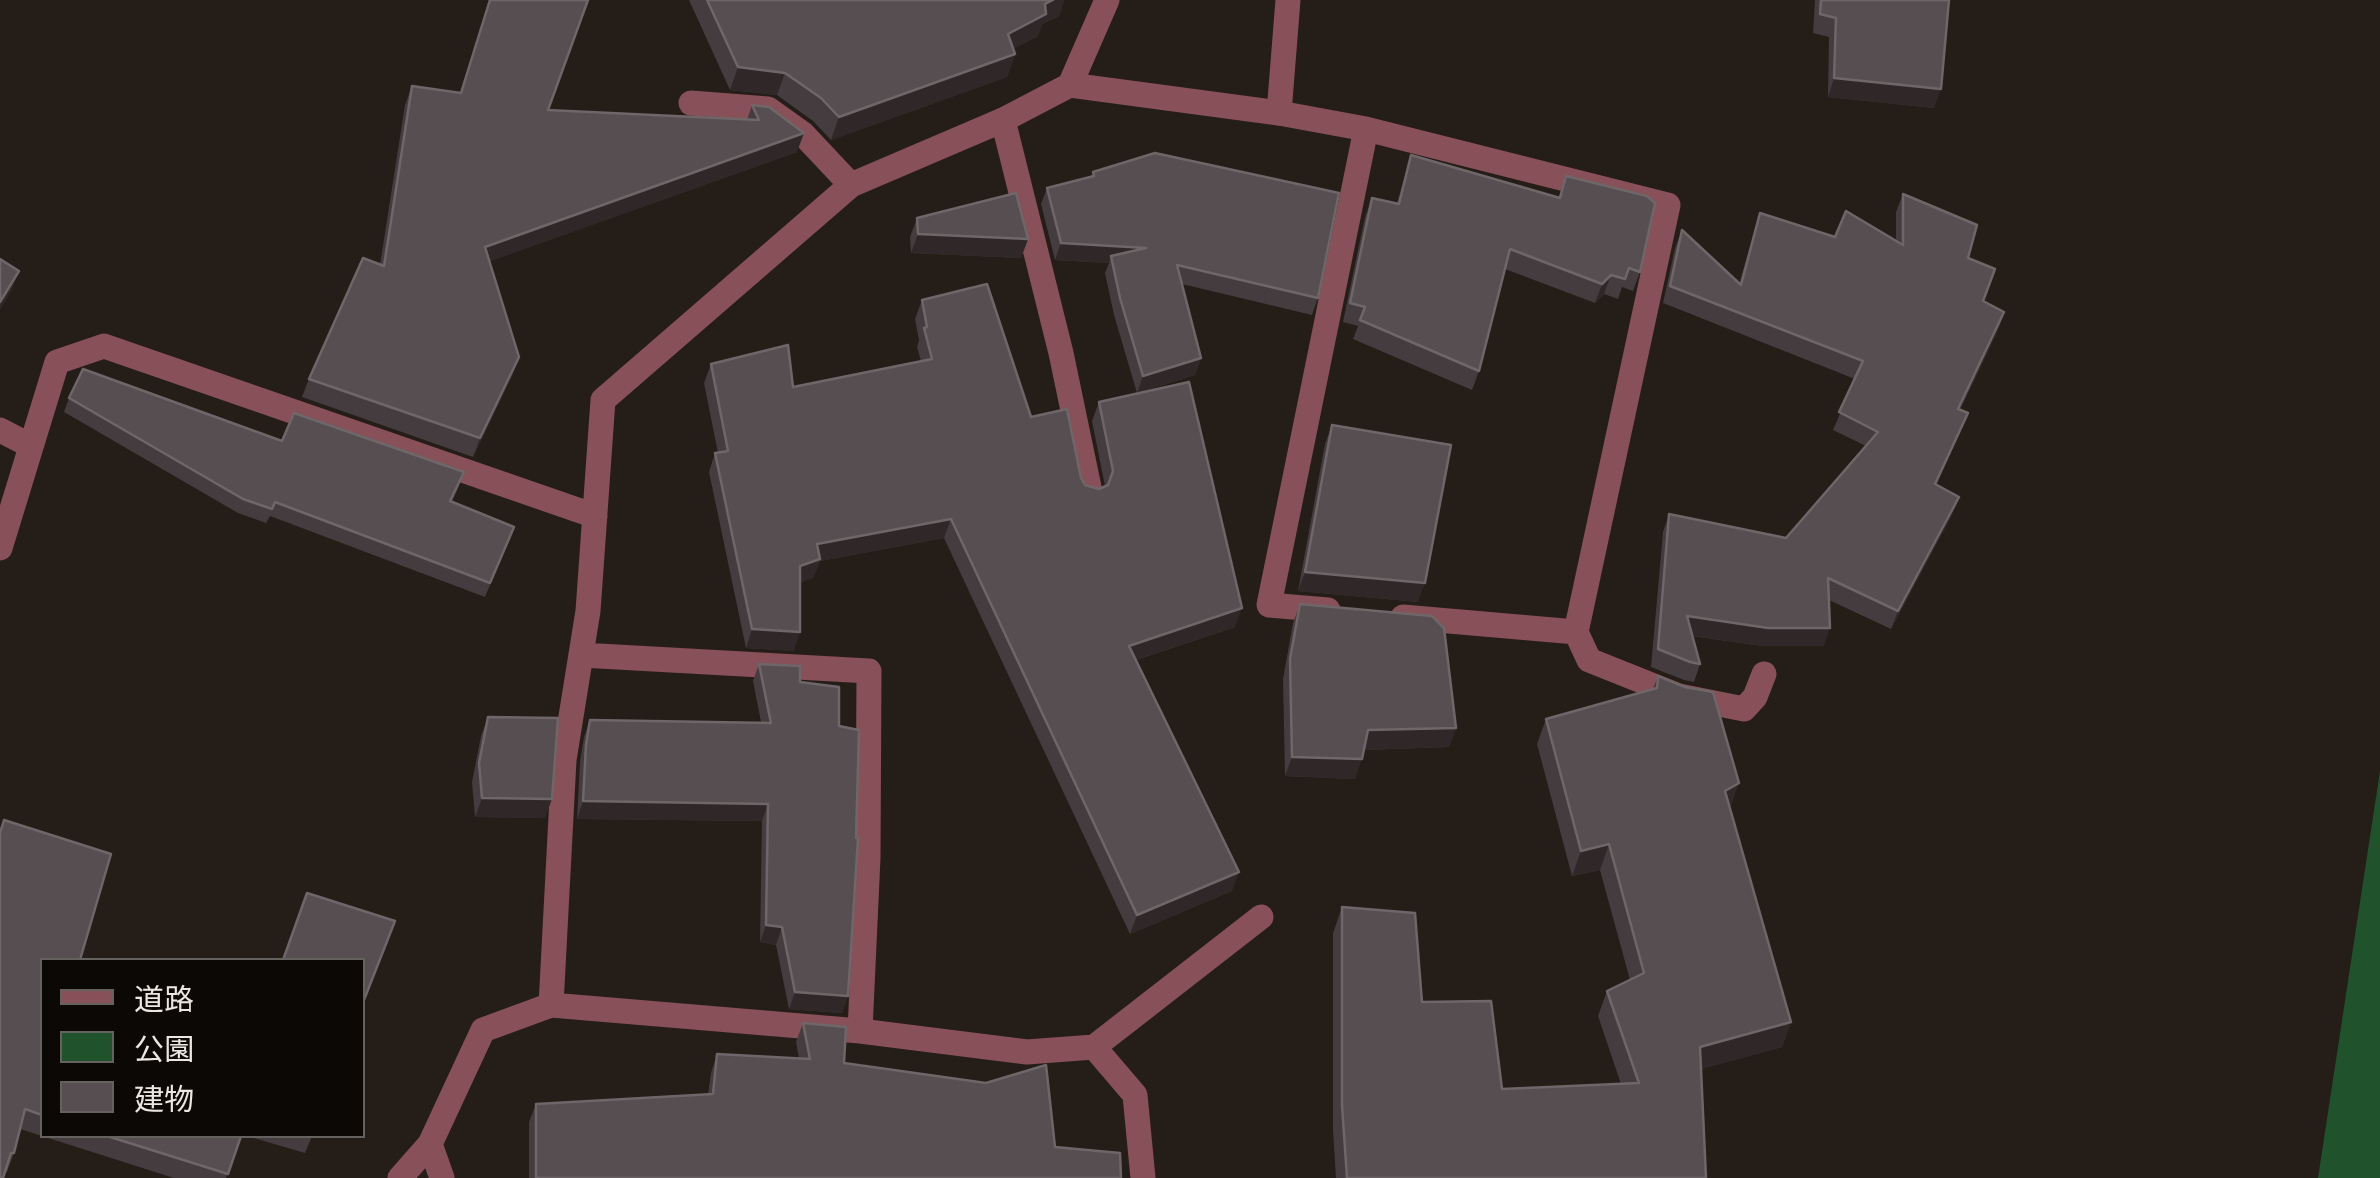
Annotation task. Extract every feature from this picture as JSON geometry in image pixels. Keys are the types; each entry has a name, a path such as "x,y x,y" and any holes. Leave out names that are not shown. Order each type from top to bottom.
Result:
{"street":[{"path":"1070,85 1107,0"},
{"path":"1280,113 1288,0"},
{"path":"551,1004 564,760 588,612 603,400 851,185 1003,120 1070,85 1280,113 1366,129 1668,205 1576,632 1588,660 1680,696 1744,709 1755,697 1764,674"},
{"path":"691,102 768,109 803,134 851,185"},
{"path":"1003,120 1061,353 1090,492"},
{"path":"1346,612 1269,605 1366,129"},
{"path":"0,548 57,362 104,346 595,516"},
{"path":"0,430 31,446"},
{"path":"1384,615 1576,632"},
{"path":"581,655 869,672 868,858 860,1032"},
{"path":"400,1178 430,1144 483,1030 551,1004 860,1032 1028,1052 1094,1048 1261,917"},
{"path":"1094,1048 1135,1094 1144,1178"},
{"path":"430,1144 442,1178"}],"green space":[{"path":"2380,771 2380,1178 2318,1178"}],"building":[{"path":"490,0 588,0 548,110 759,120 752,105 769,107 804,133 485,247 519,357 480,438 309,379 363,258 384,266 412,86 461,93"},
{"path":"707,0 1053,0 1045,4 1046,14 1008,34 1015,54 839,117 821,98 785,73 738,67"},
{"path":"1821,0 1949,0 1941,89 1834,78 1836,18 1820,14"},
{"path":"1155,153 1339,193 1318,298 1177,265 1201,358 1143,376 1111,256 1146,248 1061,243 1047,188 1094,176 1093,172"},
{"path":"1411,155 1560,198 1566,176 1647,196 1655,203 1640,272 1629,268 1625,279 1611,275 1602,284 1510,249 1479,371 1360,320 1365,307 1350,303 1372,198 1399,204"},
{"path":"1016,193 1028,239 918,234 917,218"},
{"path":"1903,194 1977,225 1968,258 1995,269 1983,301 2004,312 1958,409 1968,413 1935,484 1959,497 1898,611 1828,578 1830,628 1768,628 1687,616 1700,664 1658,649 1669,514 1786,538 1878,432 1839,412 1863,361 1670,286 1682,230 1741,285 1760,213 1835,237 1846,211 1903,245"},
{"path":"0,259 19,271 0,302"},
{"path":"987,284 1031,417 1067,409 1085,485 1099,489 1108,485 1113,471 1099,402 1189,382 1242,608 1129,646 1239,872 1137,915 951,519 817,544 820,559 800,566 800,632 752,629 715,453 728,451 711,364 788,345 793,387 932,359 922,300"},
{"path":"83,369 282,441 294,413 464,472 450,501 514,527 490,583 275,502 272,509 243,499 69,398"},
{"path":"1332,425 1451,445 1425,583 1305,572"},
{"path":"1300,604 1432,616 1444,628 1456,728 1368,730 1362,759 1292,757 1290,659"},
{"path":"759,664 800,666 800,682 839,687 839,726 859,730 858,838 848,996 795,992 782,927 766,925 768,804 583,801 590,720 771,723"},
{"path":"1658,676 1685,687 1713,692 1739,783 1725,791 1791,1022 1700,1047 1706,1178 1347,1178 1342,1105 1342,907 1415,913 1422,1002 1491,1001 1502,1089 1639,1083 1607,991 1644,973 1609,844 1581,851 1546,719 1657,688"},
{"path":"488,717 558,718 552,799 482,798 479,763"},
{"path":"4,820 111,854 81,958 40,958 40,1114 25,1109 3,1178 0,1178 0,833"},
{"path":"307,893 395,921 365,997 365,958 284,958"},
{"path":"803,1023 846,1027 844,1063 986,1083 1046,1065 1055,1147 1120,1153 1121,1178 536,1178 536,1104 713,1094 717,1054 810,1059"},
{"path":"113,1138 240,1138 228,1174"}]}
